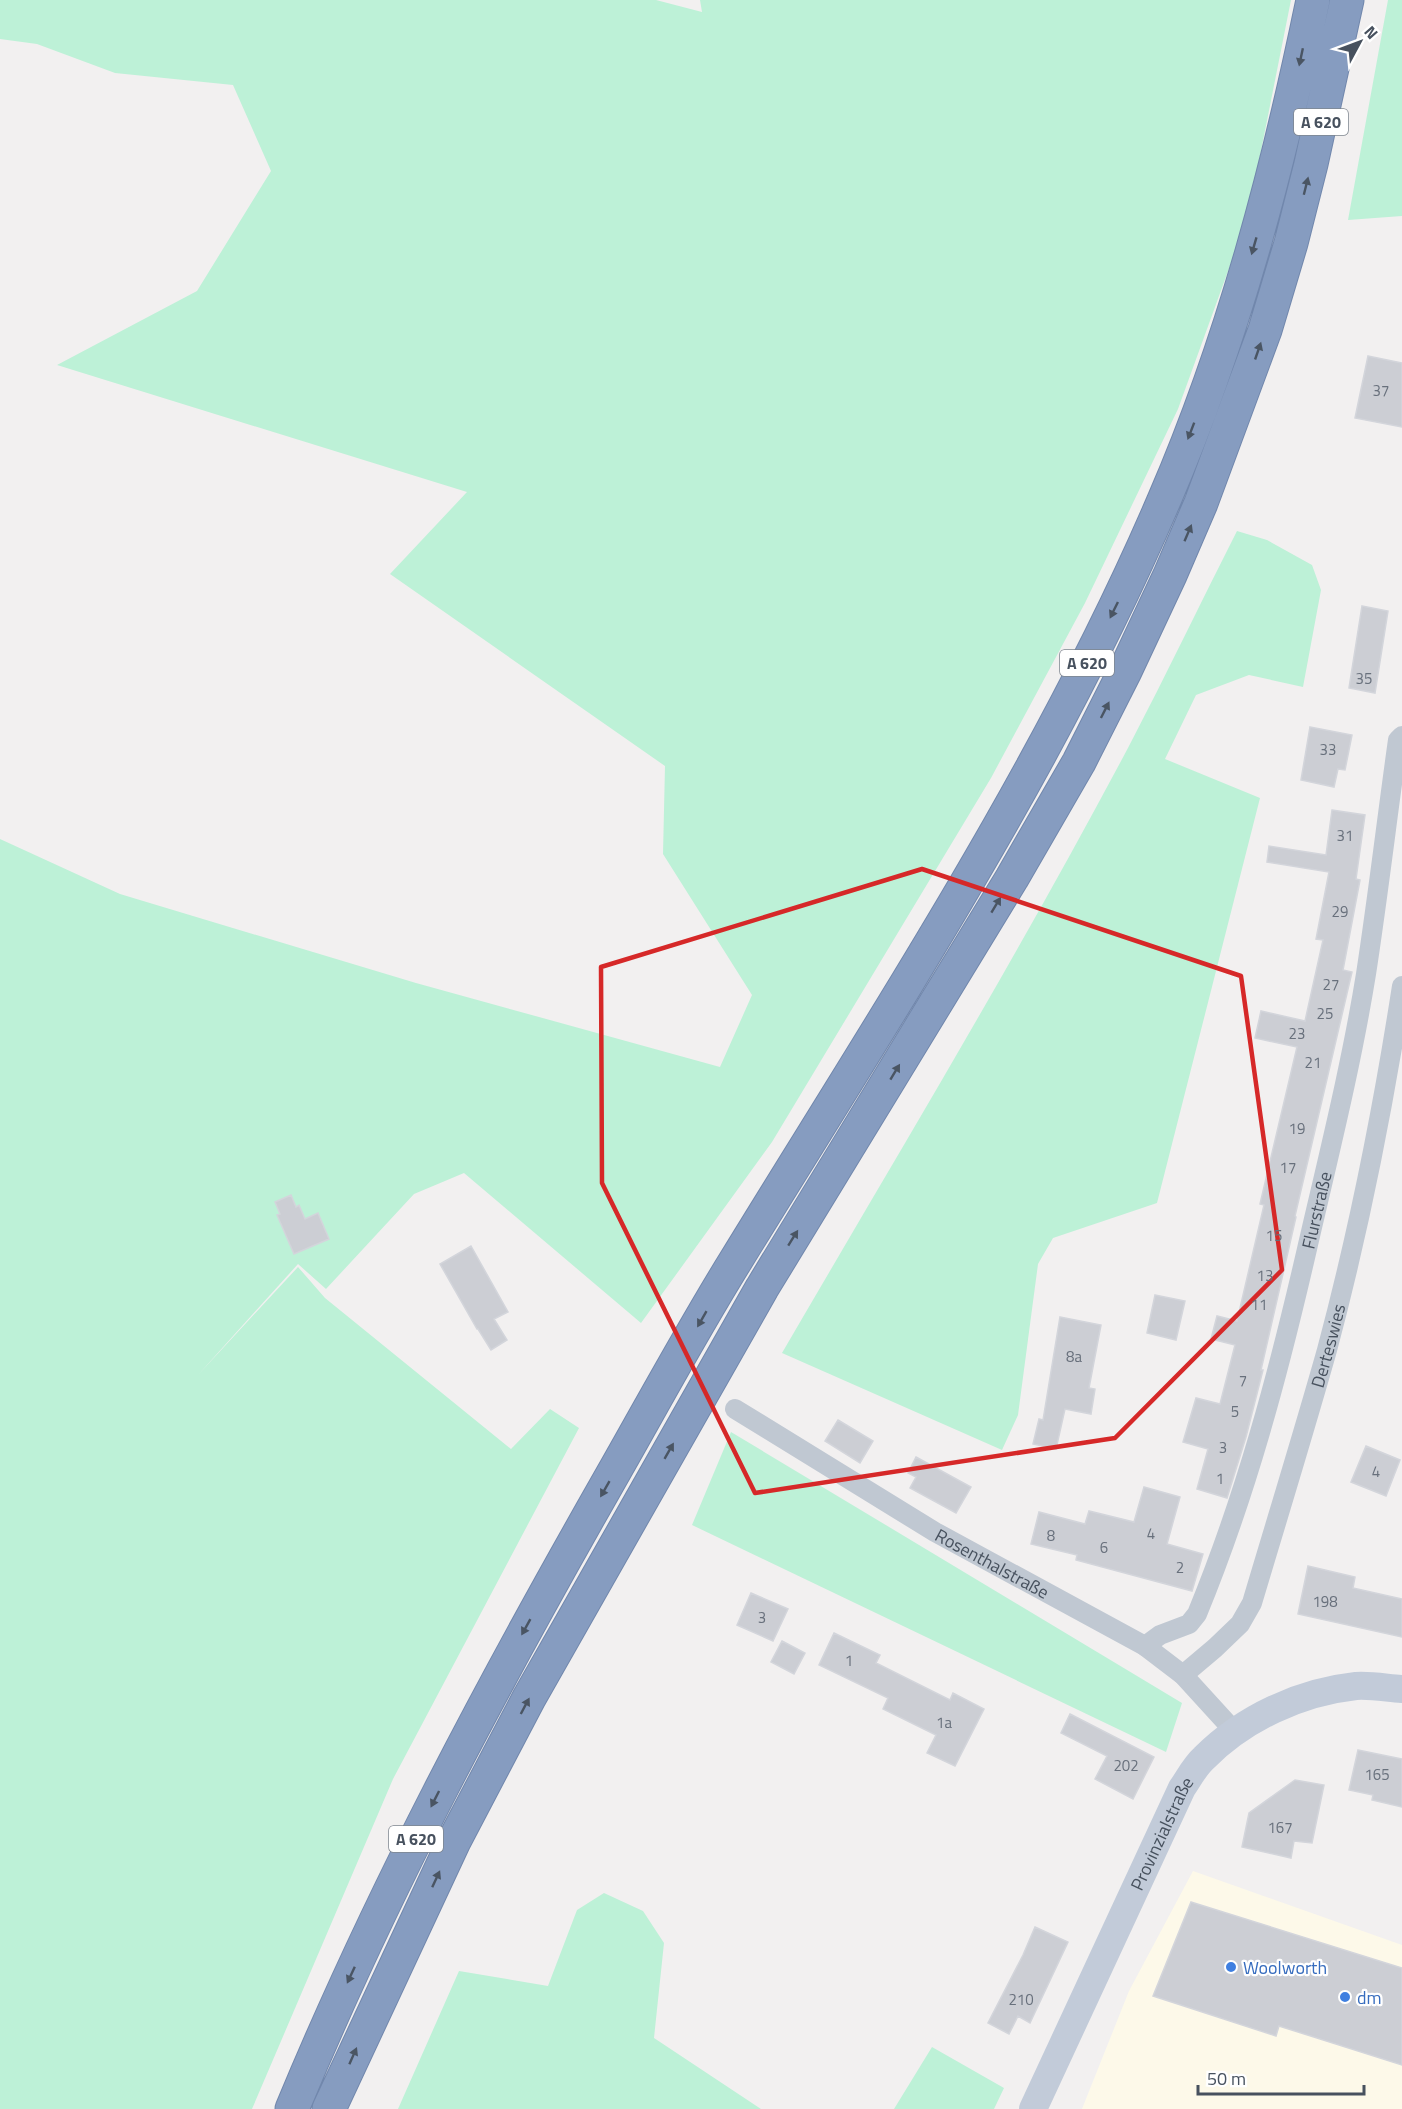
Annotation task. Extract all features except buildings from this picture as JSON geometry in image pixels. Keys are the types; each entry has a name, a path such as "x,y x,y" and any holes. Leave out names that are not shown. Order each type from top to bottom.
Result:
{"highway":[{"name":"A 620","path":"292,2109 334,2012 421,1827 494,1686 731,1268 862,1056 1041,753 1132,574 1168,492 1230,327 1279,157 1313,0"},
{"name":"A 620","path":"329,2109 454,1841 529,1698 762,1288 1012,878 1079,762 1170,575 1205,492 1265,330 1292,243 1347,0"}],"main road":[{"name":"Provinzialstraße","path":"1033,2109 1182,1788 1202,1759 1235,1732 1268,1711 1316,1694 1357,1686 1402,1689"}],"street":[{"name":"Flurstraße","path":"1145,1646 1160,1635 1189,1624 1197,1614 1232,1525 1259,1442 1291,1318 1344,1091 1365,975 1398,740 1402,736"},
{"name":"Derteswies","path":"1183,1675 1240,1624 1252,1603 1327,1350 1354,1239 1387,1081 1402,986"},
{"name":"Rosenthalstraße","path":"735,1409 934,1532 1145,1646 1183,1675 1235,1732"}],"highlighted area":[{"path":"922,869 1241,976 1282,1270 1115,1438 755,1493 602,1183 601,967"}],"shaded area":[{"path":"1193,1871 1402,1945 1402,2109 1082,2109 1129,1991"}],"green space":[{"path":"0,0 656,0 702,12 700,0 1291,0 1248,216 1178,409 1085,603 991,778 772,1142 641,1323 464,1173 414,1194 326,1289 298,1264 198,1375 298,1267 325,1298 511,1449 550,1409 579,1428 393,1779 252,2109 0,2109 0,839 120,894 416,983 720,1067 752,995 663,854 665,766 390,574 467,492 57,365 197,291 271,171 233,85 115,73 37,44 0,39"},
{"path":"1388,0 1402,0 1402,216 1348,220"},
{"path":"1237,531 1267,540 1312,565 1321,590 1303,687 1249,675 1196,695 1165,759 1260,798 1157,1203 1053,1238 1038,1264 1018,1415 1002,1450 782,1353 959,1051 1088,823"},
{"path":"731,1432 1182,1703 1166,1752 692,1525"},
{"path":"604,1893 643,1911 664,1943 654,2038 761,2109 398,2109 459,1971 548,1986 577,1910"},
{"path":"932,2047 1004,2088 994,2109 894,2109"}],"place":[{"name":"Woolworth","path":"1231,1967"},
{"name":"dm","path":"1345,1997"}]}
